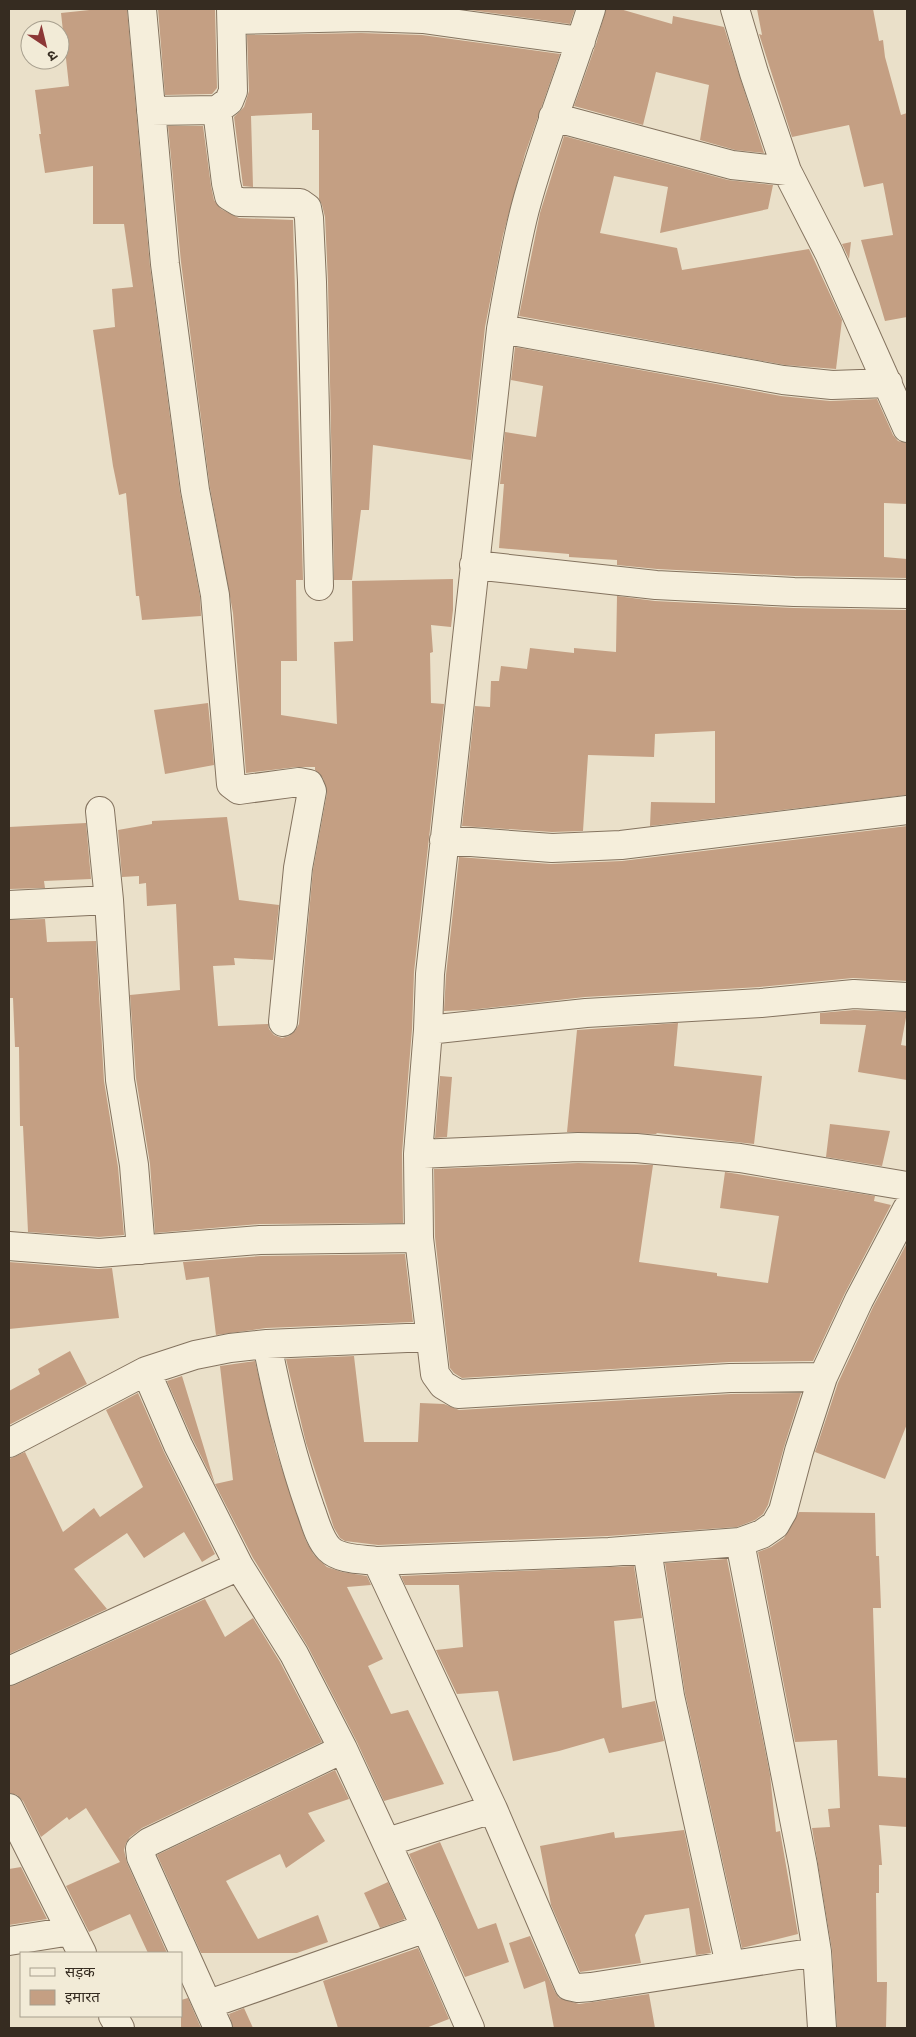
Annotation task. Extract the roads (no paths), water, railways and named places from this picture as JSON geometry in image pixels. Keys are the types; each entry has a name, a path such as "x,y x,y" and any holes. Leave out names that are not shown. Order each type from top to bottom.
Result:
{"street":[{"path":"142,9 165,264 196,490 215,595 231,784 239,790 299,782 309,784 312,792 298,868 283,1022"},
{"path":"591,9 525,208 512,264 501,329 474,565 430,974 428,1030 418,1154 420,1238 435,1374 443,1385 458,1394 730,1378 823,1377"},
{"path":"736,9 754,73 787,171 829,253 907,428"},
{"path":"151,111 217,110 229,101 233,91 231,14 423,19 581,41"},
{"path":"217,110 229,196 239,202 300,203 307,208 312,282 319,586"},
{"path":"554,117 732,165 787,171"},
{"path":"501,329 783,380 832,385 888,382"},
{"path":"474,565 656,585 794,592 907,594"},
{"path":"444,840 552,848 621,845 907,810"},
{"path":"100,811 109,900 120,1080 134,1165 141,1250"},
{"path":"9,905 109,900"},
{"path":"428,1030 586,1014 761,1003 854,994 907,997"},
{"path":"418,1154 578,1147 636,1148 740,1158 907,1186"},
{"path":"268,1344 278,1401 294,1464 319,1533 330,1550 343,1557 377,1561 609,1552 740,1542 762,1534 775,1525 783,1510 799,1451 823,1377 859,1300 907,1209"},
{"path":"9,1246 99,1253 260,1240 420,1238"},
{"path":"9,1443 146,1371 195,1355 230,1348 268,1344 430,1338"},
{"path":"146,1371 178,1445 238,1566 294,1654 343,1749 470,2028"},
{"path":"740,1542 801,1856 817,1952 822,2028"},
{"path":"646,1549 670,1696 730,1964"},
{"path":"377,1561 493,1809 569,1986 578,1988 591,1987 817,1952"},
{"path":"9,1671 238,1566"},
{"path":"343,1749 149,1842 140,1849 141,1857 214,2016 426,1928"},
{"path":"9,1808 76,1942 9,1941"},
{"path":"386,1842 493,1809"},
{"path":"114,2017 120,2028"}]}
